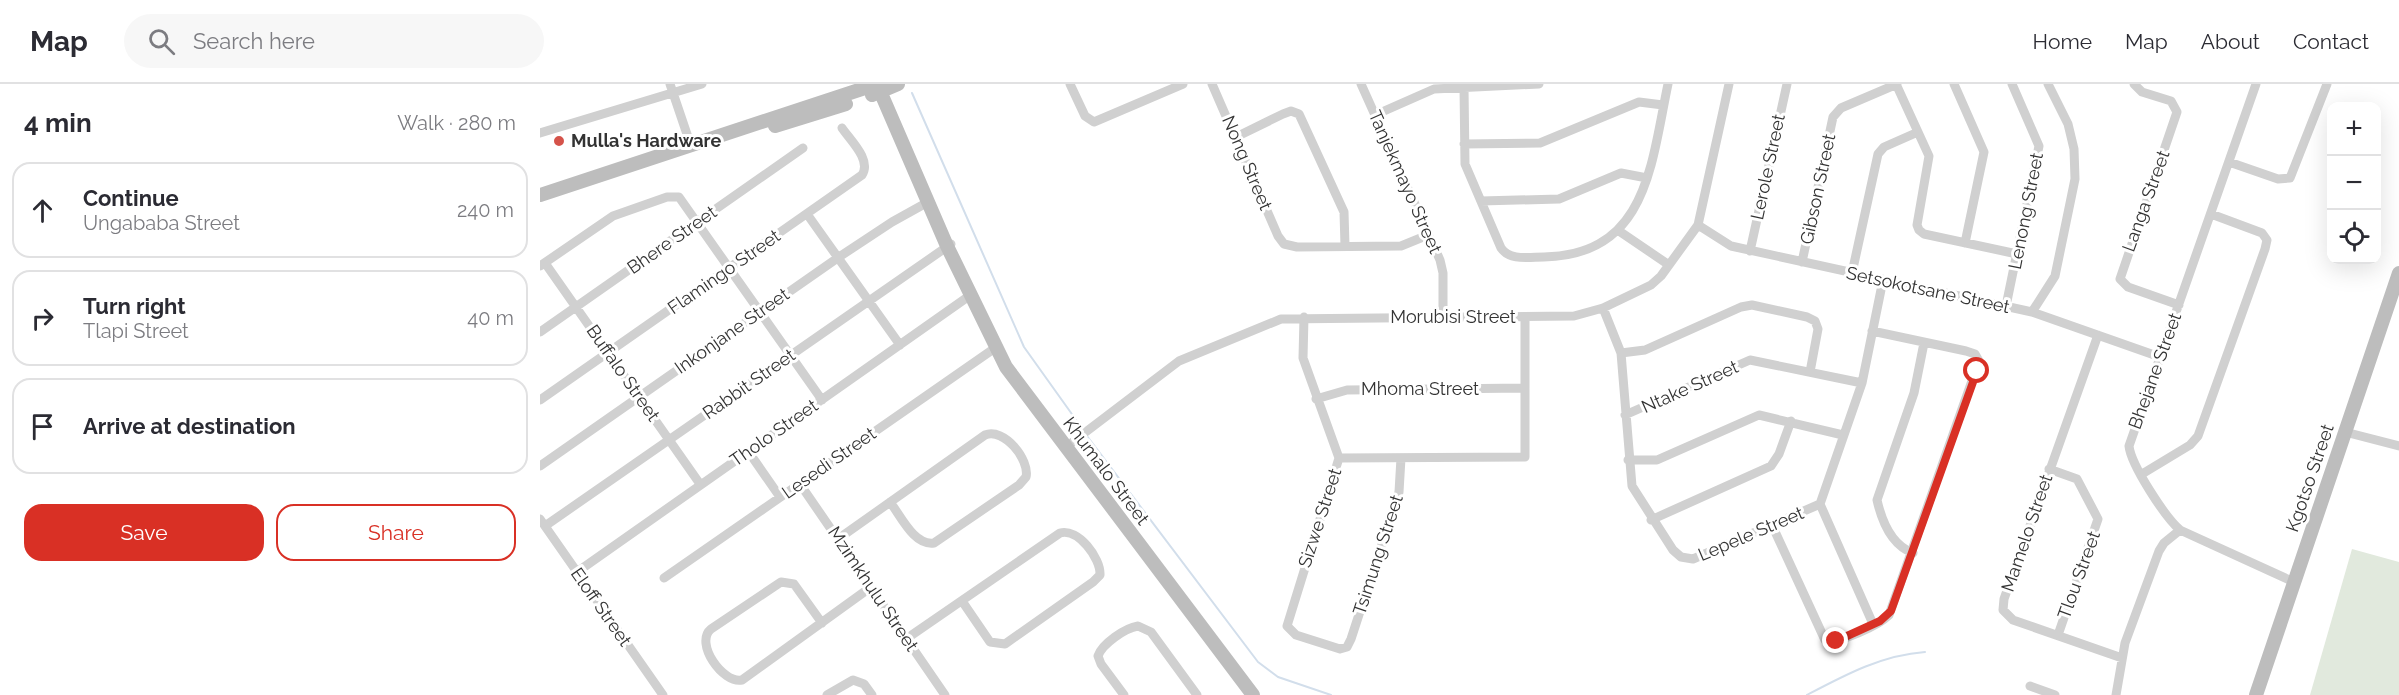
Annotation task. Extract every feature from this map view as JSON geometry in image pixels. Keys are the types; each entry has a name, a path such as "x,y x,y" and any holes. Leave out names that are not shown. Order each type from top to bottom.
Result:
{"street":[{"path":"540,133 671,88 702,84"},
{"path":"1070,84 1085,116 1091,122 1098,122 1183,84"},
{"name":"Nong Street","path":"1212,84 1282,242 1298,248 1345,246"},
{"name":"Tanjekmayo Street","path":"1361,84 1441,266 1443,317"},
{"path":"1375,115 1426,91 1539,84"},
{"path":"1464,87 1466,165 1502,248 1514,257 1574,255 1619,231 1639,201 1647,178 1668,84"},
{"name":"Morubisi Street","path":"1072,442 1187,357 1275,320 1304,317 1574,316 1603,308 1651,285 1698,225 1729,84"},
{"name":"Lerole Street","path":"1750,251 1786,84"},
{"path":"1897,84 1929,160 1918,230 1924,234 2017,254"},
{"name":"Gibson Street","path":"1802,262 1833,117 1841,108 1897,84"},
{"path":"1954,84 1984,152 1965,243"},
{"name":"Lenong Street","path":"2006,306 2039,146 2012,84"},
{"path":"2031,312 2055,276 2075,179 2074,149 2068,124 2048,84"},
{"name":"Langa Street","path":"2134,84 2142,92 2171,101 2177,112 2120,279 2128,287 2179,305"},
{"name":"Bhejane Street","path":"2256,84 2129,443 2132,456 2142,474 2170,519 2180,530 2294,582"},
{"path":"2229,162 2278,179 2290,178 2327,84"},
{"path":"671,88 688,147 693,150 803,119 865,97 884,86"},
{"path":"540,194 884,86"},
{"name":"Khumalo Street","path":"884,86 890,112 928,202 951,247"},
{"name":"Khumalo Street","path":"884,86 951,247 995,348 1006,367 1072,442 1253,695"},
{"path":"865,97 890,112"},
{"path":"1464,144 1539,143 1639,102 1663,105"},
{"path":"1236,137 1290,111 1299,114 1344,212 1345,246 1401,246 1428,235"},
{"name":"Flamingo Street","path":"540,400 864,172 864,161 842,128"},
{"path":"1852,273 1878,154 1884,147 1918,132"},
{"name":"Bhere Street","path":"540,332 803,147"},
{"path":"1482,201 1559,199 1621,173 1647,178"},
{"path":"542,264 613,216 676,196 698,222 822,400"},
{"name":"Inkonjane Street","path":"540,466 839,257 892,222 928,202"},
{"path":"807,214 900,345"},
{"path":"2142,474 2190,445 2198,436 2265,249 2267,240 2262,233 2211,214"},
{"name":"Setsokotsane Street","path":"1698,225 1721,242 1750,251 2031,312 2160,357"},
{"path":"1619,231 1668,265"},
{"name":"Rabbit Street","path":"542,522 669,440 790,354 951,247"},
{"name":"Buffalo Street","path":"542,264 577,307 700,484"},
{"name":"Kgotso Street","path":"2256,695 2345,432 2395,299 2399,273"},
{"name":"Lepele Street","path":"1603,308 1621,353 1628,460 1634,491 1673,550 1689,560 1820,504 1862,383 1883,280"},
{"name":"Tholo Street","path":"577,572 972,294"},
{"path":"1621,353 1645,350 1741,307 1752,305 1807,317 1815,321 1818,329 1810,372"},
{"path":"1304,317 1302,354 1316,399 1339,458"},
{"path":"1525,317 1525,388"},
{"path":"1772,525 1825,640 1836,641 1885,618 1891,611 1979,365 1978,357 1971,352 1872,331"},
{"name":"Mamelo Street","path":"2098,335 2002,605 2005,614 2013,620 2122,658"},
{"path":"1913,553 1900,547 1894,541 1876,500 1914,393 1924,343"},
{"name":"Lesedi Street","path":"664,578 995,348"},
{"name":"Ntake Street","path":"1625,415 1750,360 1862,383"},
{"name":"Mhoma Street","path":"1316,399 1347,390 1525,388"},
{"name":"Sizwe Street","path":"1344,649 1296,634 1287,626 1339,458 1525,457 1525,388"},
{"path":"1628,460 1657,460 1756,416 1791,421 1843,435"},
{"path":"1652,520 1771,466 1777,459 1791,421"},
{"path":"2345,432 2399,447"},
{"path":"838,538 990,433 998,433 1005,437 1027,467 1026,477 1019,485 934,543 927,543 917,538 891,502"},
{"path":"747,451 780,497"},
{"name":"Tsimung Street","path":"1344,649 1351,639 1397,498 1401,458"},
{"name":"Tlou Street","path":"2049,468 2077,479 2098,519 2058,635"},
{"name":"Mzimkhulu Street","path":"800,484 945,695"},
{"path":"1820,504 1874,624"},
{"name":"Eloff Street","path":"542,522 663,695"},
{"path":"2116,695 2122,658 2159,551 2164,543 2180,530"},
{"path":"906,639 1064,532 1076,535 1100,565 1100,574 1093,582 1005,644 990,642 962,602"},
{"path":"822,623 794,584 782,582 707,632 705,643 725,675 738,681 822,623 871,587"},
{"path":"1124,695 1101,664 1098,656 1103,647 1130,628 1138,626 1150,632 1197,695"},
{"path":"827,695 853,680 864,684 872,695"},
{"path":"2030,686 2055,695"}],"shaded area":[{"path":"2352,549 2399,562 2399,695 2310,695"}],"waterway":[{"path":"912,93 1024,347 1084,431"},
{"path":"1087,436 1258,662 1278,677 1331,695"},
{"path":"1807,695 1850,673 1879,662 1925,652"}],"place":[{"name":"Mulla's Hardware","path":"559,141"}],"route":[{"path":"1836,641 1885,618 1896,602 1977,371"}]}
